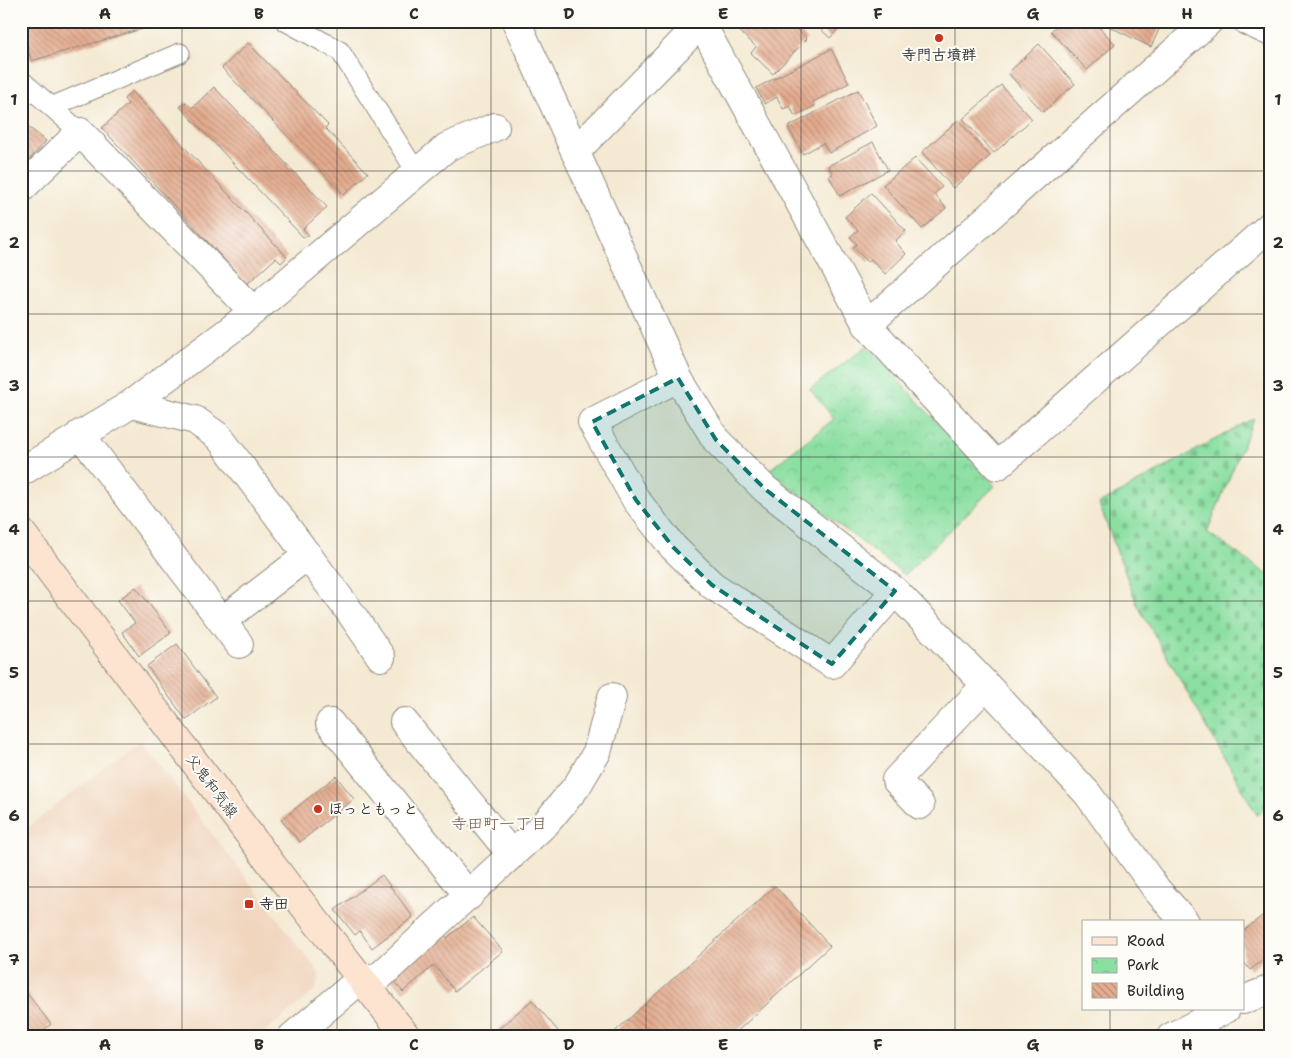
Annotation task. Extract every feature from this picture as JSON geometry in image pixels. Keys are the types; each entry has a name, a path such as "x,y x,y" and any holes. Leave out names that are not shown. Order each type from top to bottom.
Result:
{"main road":[{"name":"父鬼和気線","path":"24,543 406,1037"}],"street":[{"path":"516,21 678,378 716,440 765,489 895,591 986,685 1087,794 1157,890 1183,920"},
{"path":"867,325 1209,21"},
{"path":"1247,21 1271,32"},
{"path":"575,152 702,22 867,325 998,466 1271,225"},
{"path":"21,472 131,404 252,311 447,147 495,127"},
{"path":"21,189 80,132 252,311"},
{"path":"678,378 592,422 636,500 673,547 712,585 832,664 895,591"},
{"path":"131,404 195,420 219,437 308,555 381,657"},
{"path":"80,434 239,644"},
{"path":"222,621 308,555"},
{"path":"920,805 896,780 986,685"},
{"path":"292,1037 361,979 379,977 546,823 576,786 605,755 612,697"},
{"path":"404,722 512,855"},
{"path":"330,723 468,896"},
{"path":"1170,1037 1224,1010"}],"lane":[{"path":"285,21 340,51 417,173"},
{"path":"51,107 180,53"},
{"path":"21,80 80,132"}],"highlighted area":[{"path":"678,378 716,440 765,489 895,591 832,664 712,585 673,547 636,500 592,422"}],"shaded area":[{"path":"140,740 320,974 315,991 258,1037 21,1037 21,830 23,831"}],"green space":[{"path":"867,346 995,486 905,575 768,471 834,419 810,389"},
{"path":"1254,418 1207,532 1271,577 1271,804 1257,815 1137,604 1099,504"}],"building":[{"path":"21,21 166,21 166,22 31,61"},
{"path":"740,21 788,21 807,39 773,74 751,53 756,47 735,27"},
{"path":"812,21 846,21 830,38"},
{"path":"1062,21 1093,21 1115,44 1087,70 1051,31"},
{"path":"1106,21 1163,21 1151,47 1104,24"},
{"path":"248,43 328,125 325,128 368,173 344,195 222,68"},
{"path":"1039,44 1075,84 1043,112 1008,73"},
{"path":"831,49 849,83 813,102 815,106 795,116 790,106 783,109 777,97 765,104 756,88"},
{"path":"1001,85 1032,119 994,153 963,119"},
{"path":"214,87 327,207 303,229 309,235 304,238 180,107 186,102 192,108"},
{"path":"858,90 877,126 829,153 823,143 803,154 788,127"},
{"path":"132,91 287,257 281,263 276,258 247,284 102,128 128,104 124,99"},
{"path":"958,120 990,156 953,188 922,152"},
{"path":"21,121 46,141 28,161 23,156 21,158"},
{"path":"873,142 888,170 840,196 829,176 833,174 828,166"},
{"path":"915,158 942,187 934,194 946,208 922,229 883,185"},
{"path":"871,193 906,231 895,241 906,254 885,274 871,259 868,262 853,247 857,244 850,237 858,230 845,217"},
{"path":"136,587 171,633 139,656 122,632 135,623 118,600"},
{"path":"177,644 216,697 186,720 147,666"},
{"name":"ほっともっと","path":"336,776 354,799 300,842 281,820"},
{"path":"382,875 413,917 372,948 360,931 355,935 335,910"},
{"path":"775,886 830,946 731,1037 609,1037"},
{"path":"1271,909 1271,954 1250,970 1244,962 1244,930"},
{"path":"473,917 503,951 455,991 434,965 403,992 388,975 441,931 447,938"},
{"path":"21,986 51,1024 35,1037 21,1037"},
{"path":"532,1000 563,1037 489,1037"}],"place":[{"name":"寺門古墳群","path":"939,38"},
{"name":"ほっともっと","path":"318,809"},
{"name":"寺田","path":"249,904"}],"district":[{"name":"寺田町一丁目","path":"499,823"}]}
